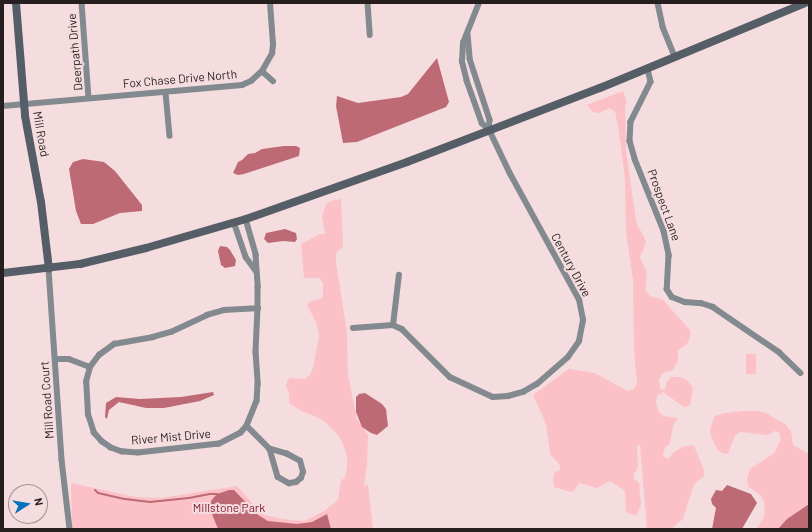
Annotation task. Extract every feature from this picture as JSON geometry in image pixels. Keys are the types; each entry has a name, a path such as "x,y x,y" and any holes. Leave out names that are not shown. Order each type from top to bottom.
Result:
{"main road":[{"name":"Mill Road","path":"16,3 24,105 42,202 49,269"},
{"path":"3,273 49,269 80,264 146,248 246,219 407,162 676,57 805,3"}],"street":[{"name":"Deerpath Drive","path":"82,3 90,98"},
{"name":"Fox Chase Drive North","path":"3,106 242,85 251,81 269,62 273,44 270,3"},
{"path":"368,3 370,35"},
{"name":"Century Drive","path":"393,325 402,329 410,336 450,377 493,397 508,396 523,392 537,384 568,357 579,341 583,320 579,300 510,174 489,130 482,124 464,72 462,52 463,43 479,3"},
{"path":"658,3 663,27 676,57"},
{"name":"Century Drive","path":"468,30 470,59 490,120 489,130"},
{"name":"Prospect Lane","path":"648,68 651,82 632,122 630,141 635,159 664,231 669,255 667,288 672,297 685,302 701,303 713,307 779,352 801,373"},
{"path":"262,71 273,81"},
{"path":"166,92 170,136"},
{"path":"246,219 256,255 258,308 256,352 258,384 257,401 247,426 270,450 278,477 289,483 296,482 301,478 303,472 300,461 287,454 270,450"},
{"path":"234,222 246,257 256,271"},
{"name":"Mill Road Court","path":"49,269 62,460 70,529"},
{"path":"353,328 393,325 400,275"},
{"path":"55,359 69,359 90,367 99,355 114,344 171,332 207,315 224,310 258,308"},
{"name":"River Mist Drive","path":"90,367 86,382 88,415 94,433 102,442 111,448 122,452 138,453 206,446 229,440 247,426"}],"green space":[{"path":"623,91 627,102 625,106 626,150 635,213 637,225 644,236 646,243 640,257 647,273 645,290 650,296 663,300 689,329 691,334 687,344 678,350 678,360 673,370 663,373 659,379 660,388 663,390 666,388 666,383 671,377 681,377 688,381 693,389 690,405 684,407 663,392 657,396 656,403 659,412 663,416 678,418 673,426 670,443 664,449 663,456 668,459 673,453 682,447 691,445 694,446 704,470 704,476 694,484 683,519 671,529 647,529 640,445 637,446 638,467 634,474 634,479 639,483 641,505 636,516 626,512 625,491 610,481 597,488 579,483 574,491 571,492 554,487 553,477 555,472 560,470 560,465 550,454 546,424 534,397 534,394 569,369 595,373 628,391 634,389 637,383 634,351 633,279 626,232 625,179 619,132 615,111 609,108 599,113 593,112 587,105"},
{"name":"Millstone Park","path":"341,199 343,247 336,253 336,262 347,333 348,375 357,419 368,435 367,465 364,486 368,485 373,529 72,529 71,483 136,497 161,498 237,486 262,514 282,519 305,521 324,511 338,500 341,480 345,478 347,466 347,456 342,442 338,435 325,422 317,417 301,411 289,403 289,393 286,386 287,381 290,378 304,379 310,375 313,368 319,336 317,325 307,304 311,301 321,299 323,295 323,283 319,278 304,278 301,244 320,234 325,234 322,216 326,204 331,201"},
{"path":"746,354 756,354 756,374 746,374"},
{"path":"743,411 759,411 766,413 785,424 791,431 793,445 809,454 809,504 787,519 778,529 757,529 765,515 764,501 761,496 748,486 747,479 750,469 774,453 781,439 779,432 775,431 768,435 740,432 735,436 728,453 725,454 718,451 711,437 710,429 715,416"}],"shaded area":[{"path":"437,58 449,102 446,107 357,142 343,143 336,106 337,96 358,103 401,97 408,94"},
{"path":"296,146 300,148 299,156 244,174 238,175 233,173 238,162 248,154 255,153 262,149"},
{"path":"83,159 104,162 115,171 142,205 142,211 120,213 93,224 81,224 76,211 69,169 73,162"},
{"path":"285,229 296,233 297,239 295,242 283,241 268,243 264,239 266,233"},
{"path":"220,246 227,247 230,250 236,260 235,266 225,268 221,265 218,251"},
{"path":"213,392 214,395 200,401 164,408 146,408 119,402 109,410 107,419 105,417 106,403 116,397 140,399 181,397"},
{"path":"365,393 382,404 386,409 388,426 377,435 362,427 356,412 356,397 359,394"},
{"path":"727,485 751,494 757,503 742,529 712,529 716,508 712,504 711,499 716,490 722,491"},
{"path":"234,490 258,515 268,521 297,524 312,522 327,514 331,529 218,529 210,509 211,501 217,494"},
{"path":"809,504 809,529 778,529 787,519"}],"waterway":[{"path":"95,490 98,493 125,499 150,502 217,494"}]}
